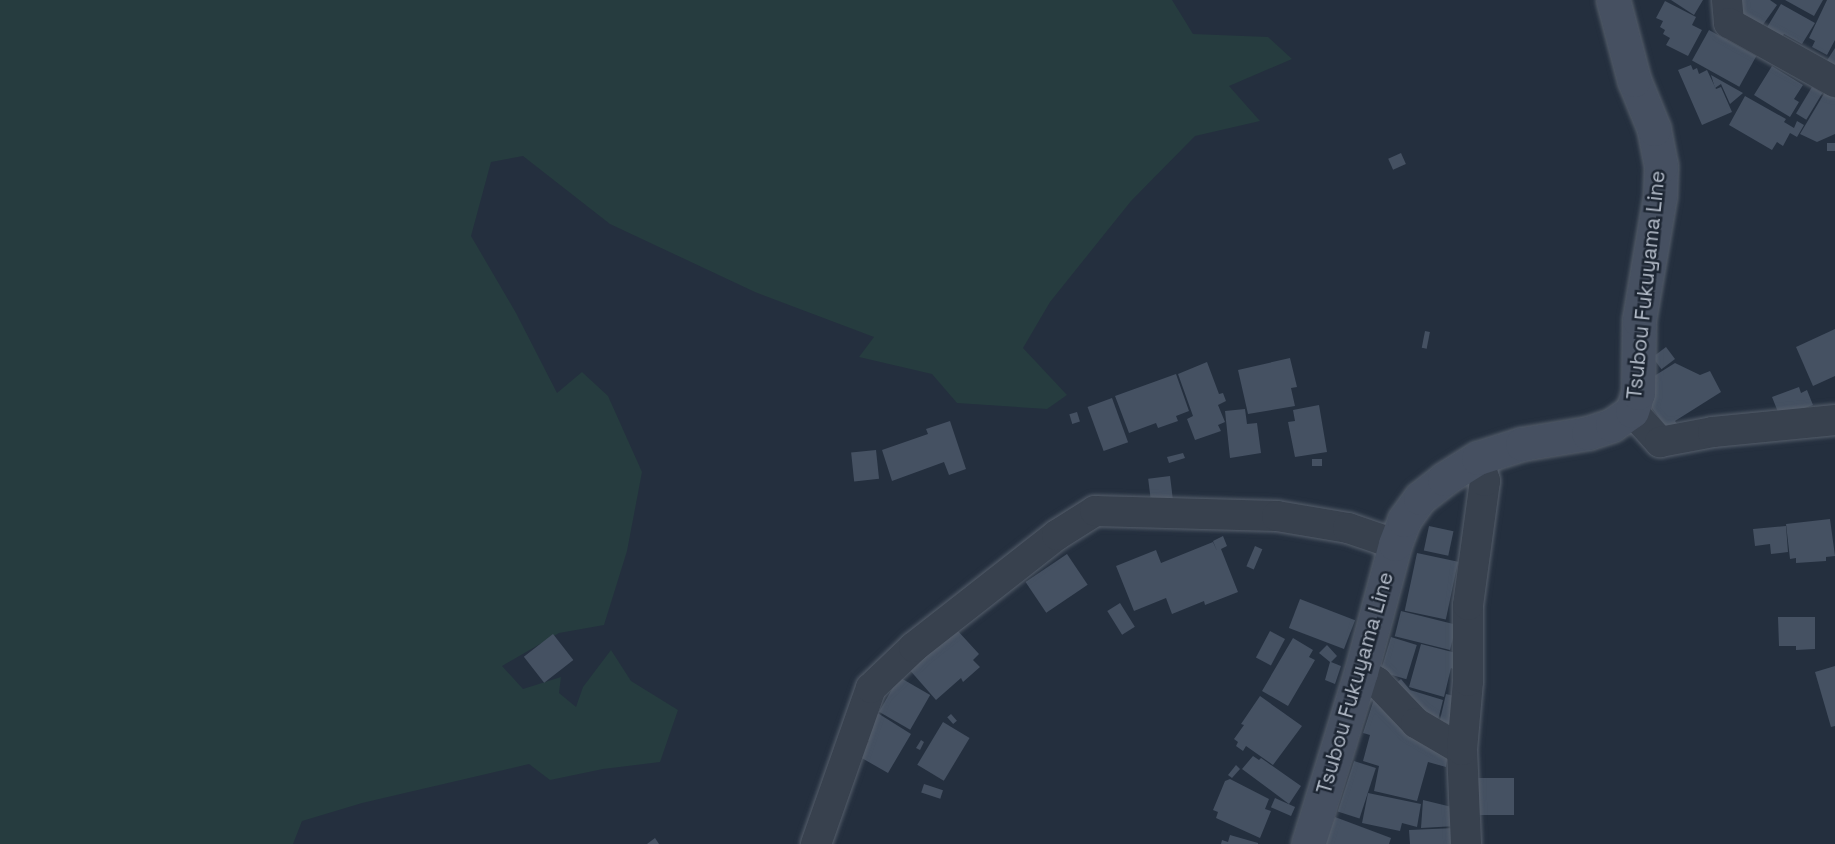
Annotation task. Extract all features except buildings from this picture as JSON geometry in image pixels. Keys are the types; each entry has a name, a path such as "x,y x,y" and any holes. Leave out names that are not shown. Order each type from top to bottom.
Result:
{"main road":[{"name":"Tsubou Fukuyama Line","path":"1308,844 1361,672 1395,544 1404,520 1420,498 1444,479 1478,458 1522,444 1588,433 1612,425 1632,411 1638,393 1639,320 1660,196 1660,166 1654,129 1634,80 1613,0"}],"street":[{"path":"1727,0 1729,23 1835,82"},
{"path":"1632,411 1660,442 1713,432 1835,420"},
{"path":"1466,844 1462,750 1468,681 1468,605 1485,481 1478,458"},
{"path":"816,844 871,688 914,647 1057,535 1095,511 1277,516 1348,528 1395,544"},
{"path":"1361,672 1377,682 1416,723 1462,750"}],"green space":[{"path":"0,0 1172,0 1193,34 1268,37 1292,59 1229,86 1260,121 1195,136 1131,201 1050,302 1023,348 1067,395 1047,409 957,403 932,374 859,357 874,337 755,292 610,224 523,156 491,162 471,236 516,313 557,393 582,372 608,396 642,472 627,551 604,625 559,633 502,666 523,689 561,677 559,693 576,707 583,687 611,650 631,681 678,710 660,762 603,769 550,780 529,764 362,803 302,821 293,844 0,844"}]}
